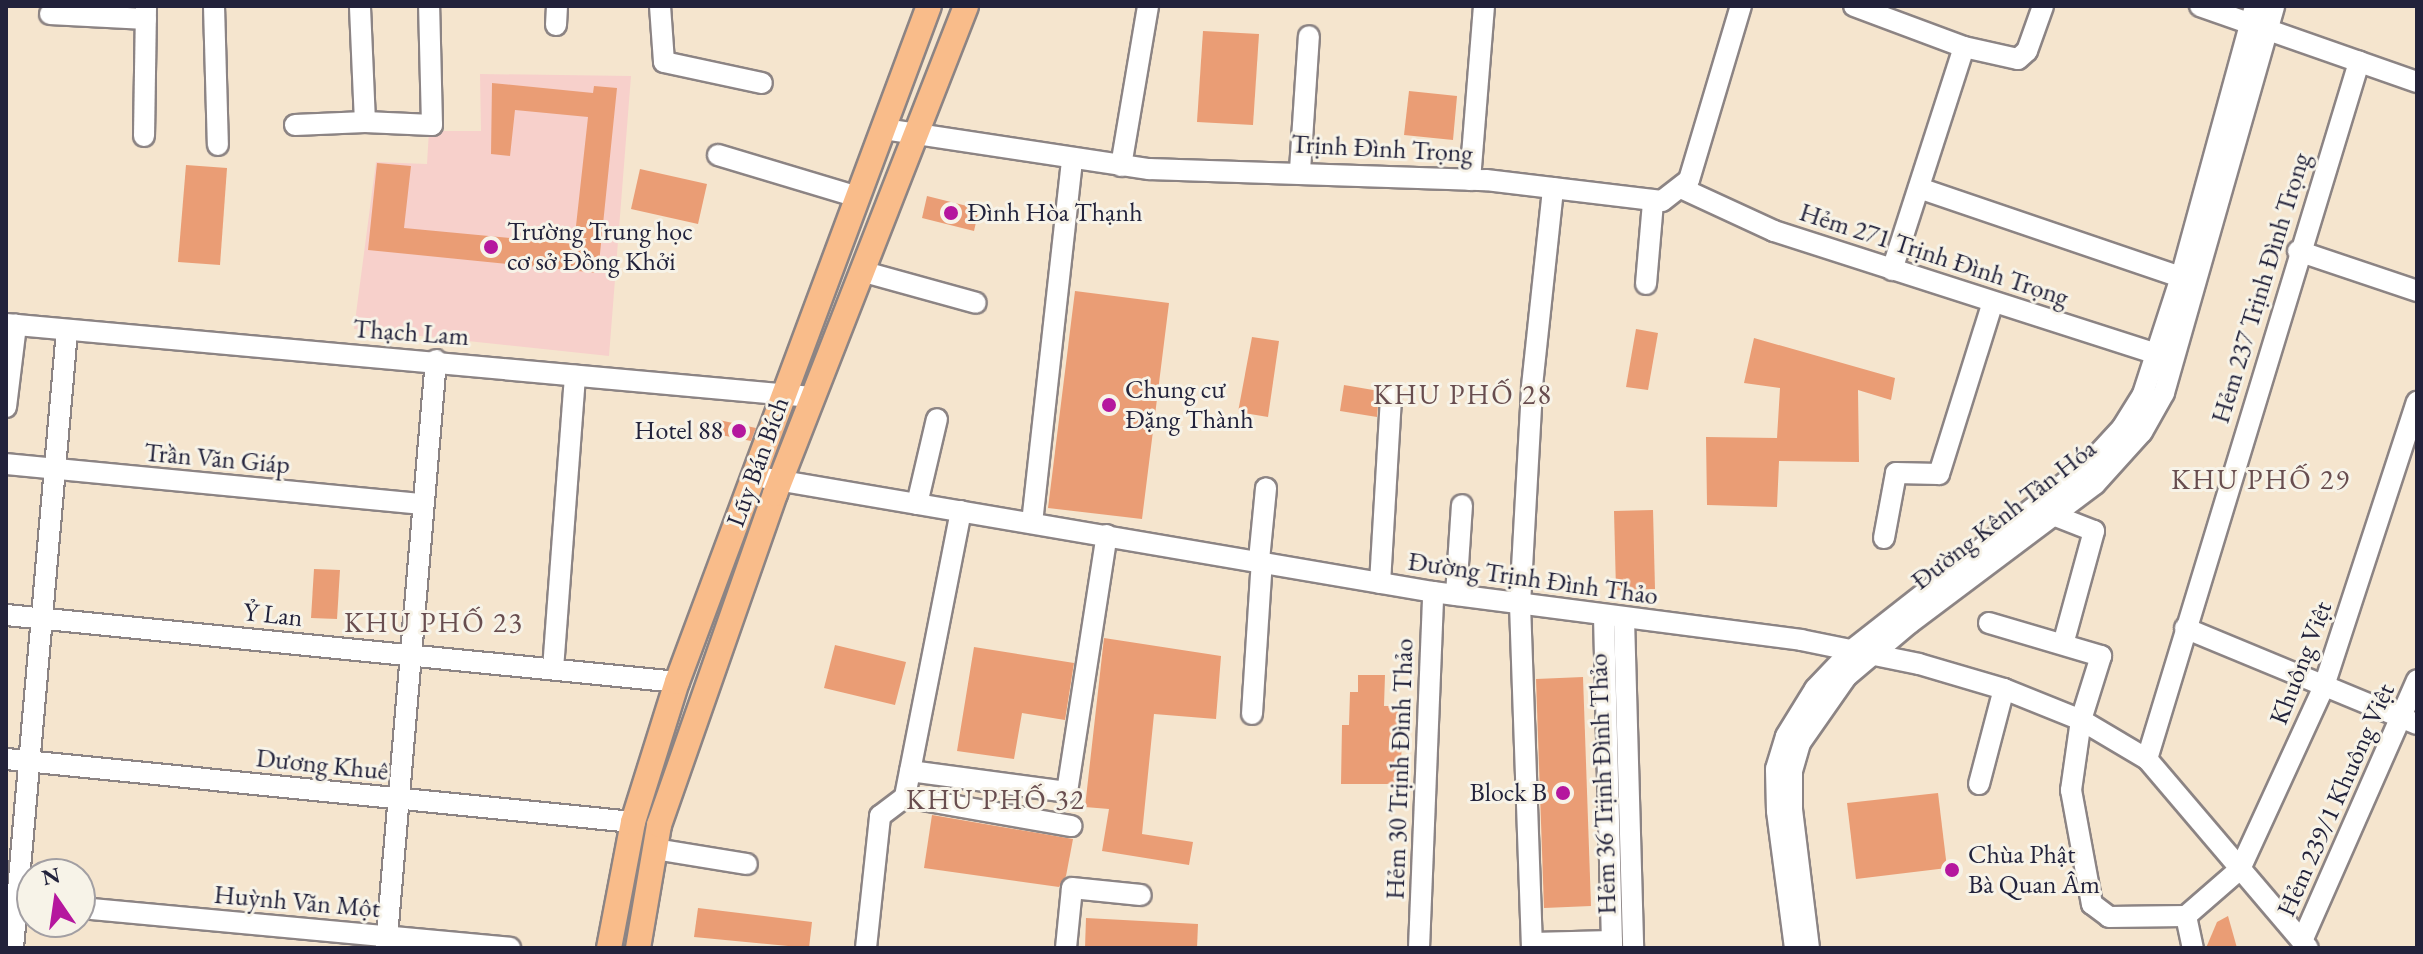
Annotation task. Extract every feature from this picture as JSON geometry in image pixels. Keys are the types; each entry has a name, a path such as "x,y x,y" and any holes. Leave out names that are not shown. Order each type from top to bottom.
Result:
{"main road":[{"name":"Lũy Bán Bích","path":"609,948 633,822 677,682 929,6"},
{"name":"Lũy Bán Bích","path":"638,948 655,849 780,481 966,6"}],"street":[{"path":"214,6 218,145"},
{"path":"360,6 365,122"},
{"path":"295,125 365,122 432,125 429,6"},
{"path":"660,6 663,58 668,65 762,83"},
{"path":"1121,166 1148,6"},
{"path":"1470,180 1484,6"},
{"path":"1646,284 1653,202 1683,189 1694,168 1741,6"},
{"path":"1854,6 1964,47 2018,59 2027,51 2043,6"},
{"path":"2200,6 2257,29 2417,82"},
{"name":"Đường Kênh Tân Hóa","path":"1795,948 1776,769 1786,736 1815,689 2088,465 2122,428 2166,357 2257,29 2255,6"},
{"name":"Đường Kênh Tân Hóa","path":"1809,948 1792,771 1800,743 1862,652 2095,484 2142,432 2164,393 2166,357 2181,277 2257,29 2274,6"},
{"path":"50,14 146,12 144,136"},
{"path":"1300,170 1309,36"},
{"path":"1892,270 1964,47"},
{"name":"Hẻm 237 Trịnh Đình Trọng","path":"2147,759 2298,251 2359,62"},
{"name":"Trịnh Đình Trọng","path":"884,129 1121,166 1300,170 1470,180 1653,202"},
{"path":"718,155 858,197"},
{"path":"1032,523 1072,158"},
{"path":"1553,188 1532,386 1520,604 1532,946 1612,945 1614,618"},
{"path":"1919,188 2181,277"},
{"name":"Hẻm 271 Trịnh Đình Trọng","path":"1683,189 1774,231 2166,357"},
{"path":"2298,251 2417,291"},
{"path":"861,271 976,303"},
{"path":"1884,538 1896,473 1939,474 1993,302"},
{"path":"6,407 11,325"},
{"name":"Thạch Lam","path":"11,325 436,360 812,397"},
{"path":"22,858 67,331"},
{"path":"386,942 436,360"},
{"path":"553,669 575,376"},
{"path":"1380,583 1391,396"},
{"name":"Khuông Việt","path":"2186,916 2240,869 2324,686 2417,402"},
{"path":"917,504 937,419"},
{"name":"Trần Văn Giáp","path":"6,464 423,504"},
{"name":"Đường Trịnh Đình Thảo","path":"754,475 1433,592 1862,652 2004,689 2081,720 2147,759 2305,944"},
{"path":"1252,714 1266,488"},
{"path":"1456,595 1462,505"},
{"path":"925,644 957,510"},
{"path":"866,948 880,816 905,797 957,510"},
{"path":"2053,515 2094,531 2063,644"},
{"path":"910,771 1067,792 1107,535"},
{"name":"Hẻm 30 Trịnh Đình Thảo","path":"1419,948 1433,592"},
{"name":"Ỷ Lan","path":"6,615 677,682"},
{"name":"Hẻm 36 Trịnh Đình Thảo","path":"1614,618 1633,948"},
{"path":"1989,623 2101,656 2081,720 2071,790 2092,904 2109,917 2186,916 2193,948"},
{"path":"2185,628 2410,721"},
{"name":"Hẻm 239/1 Khuông Việt","path":"2305,944 2410,721 2417,680"},
{"path":"1979,784 2004,689"},
{"name":"Dương Khuê","path":"6,759 633,822"},
{"path":"905,797 1072,826"},
{"path":"655,849 747,864"},
{"path":"1066,948 1072,888 1141,895"},
{"name":"Huỳnh Văn Một","path":"96,910 386,942 510,948"},
{"path":"13,948 16,925"}],"shaded area":[{"name":"Trường Trung học cơ sở Đồng Khởi","path":"480,74 631,76 609,356 354,329 376,162 427,164 429,131 481,131"}],"building":[{"path":"1203,31 1259,34 1253,125 1197,122"},
{"path":"492,83 593,93 594,86 617,88 598,273 368,250 377,163 411,166 404,228 574,244 588,117 515,110 510,156 491,154"},
{"path":"1409,91 1457,96 1453,140 1404,135"},
{"path":"186,165 227,168 220,265 178,262"},
{"path":"640,169 707,184 698,224 631,209"},
{"name":"Đình Hòa Thạnh","path":"927,196 979,209 974,231 922,218"},
{"name":"Chung cư Đặng Thành","path":"1075,291 1169,303 1142,519 1048,508"},
{"path":"1636,329 1658,333 1648,390 1626,387"},
{"path":"1252,337 1279,341 1268,417 1238,412"},
{"path":"1754,338 1895,378 1891,400 1858,390 1859,462 1779,461 1777,507 1707,505 1706,437 1777,438 1780,388 1744,383"},
{"path":"1344,385 1379,391 1377,417 1340,411"},
{"name":"Hotel 88","path":"719,420 756,428 751,441 716,434"},
{"path":"1653,510 1655,589 1616,590 1614,511"},
{"path":"314,569 340,570 337,619 311,618"},
{"path":"1104,638 1221,656 1216,719 1154,714 1142,834 1193,842 1189,865 1102,851 1109,809 1085,807"},
{"path":"835,645 906,662 895,705 824,688"},
{"path":"974,647 1074,663 1065,720 1022,713 1014,759 957,751"},
{"path":"1358,675 1385,675 1384,706 1402,706 1401,784 1341,784 1342,725 1349,725 1350,692 1358,692"},
{"name":"Block B","path":"1583,677 1591,906 1544,908 1536,679"},
{"path":"1938,793 1947,868 1856,879 1847,803"},
{"path":"932,815 1073,839 1066,876 1059,887 924,868"},
{"path":"698,908 812,922 809,948 694,937"},
{"path":"2228,916 2237,948 2206,948 2217,922"},
{"path":"1086,918 1198,924 1197,948 1085,948"}],"place":[{"name":"Đình Hòa Thạnh","path":"951,213"},
{"name":"Trường Trung học cơ sở Đồng Khởi","path":"491,247"},
{"name":"Chung cư Đặng Thành","path":"1109,405"},
{"name":"Hotel 88","path":"739,431"},
{"name":"Block B","path":"1563,793"},
{"name":"Chùa Phật Bà Quan Âm","path":"1952,870"}],"district":[{"name":"KHU PHỐ 28","path":"1463,394"},
{"name":"KHU PHỐ 29","path":"2261,479"},
{"name":"KHU PHỐ 23","path":"434,622"},
{"name":"KHU PHỐ 32","path":"996,799"}]}
